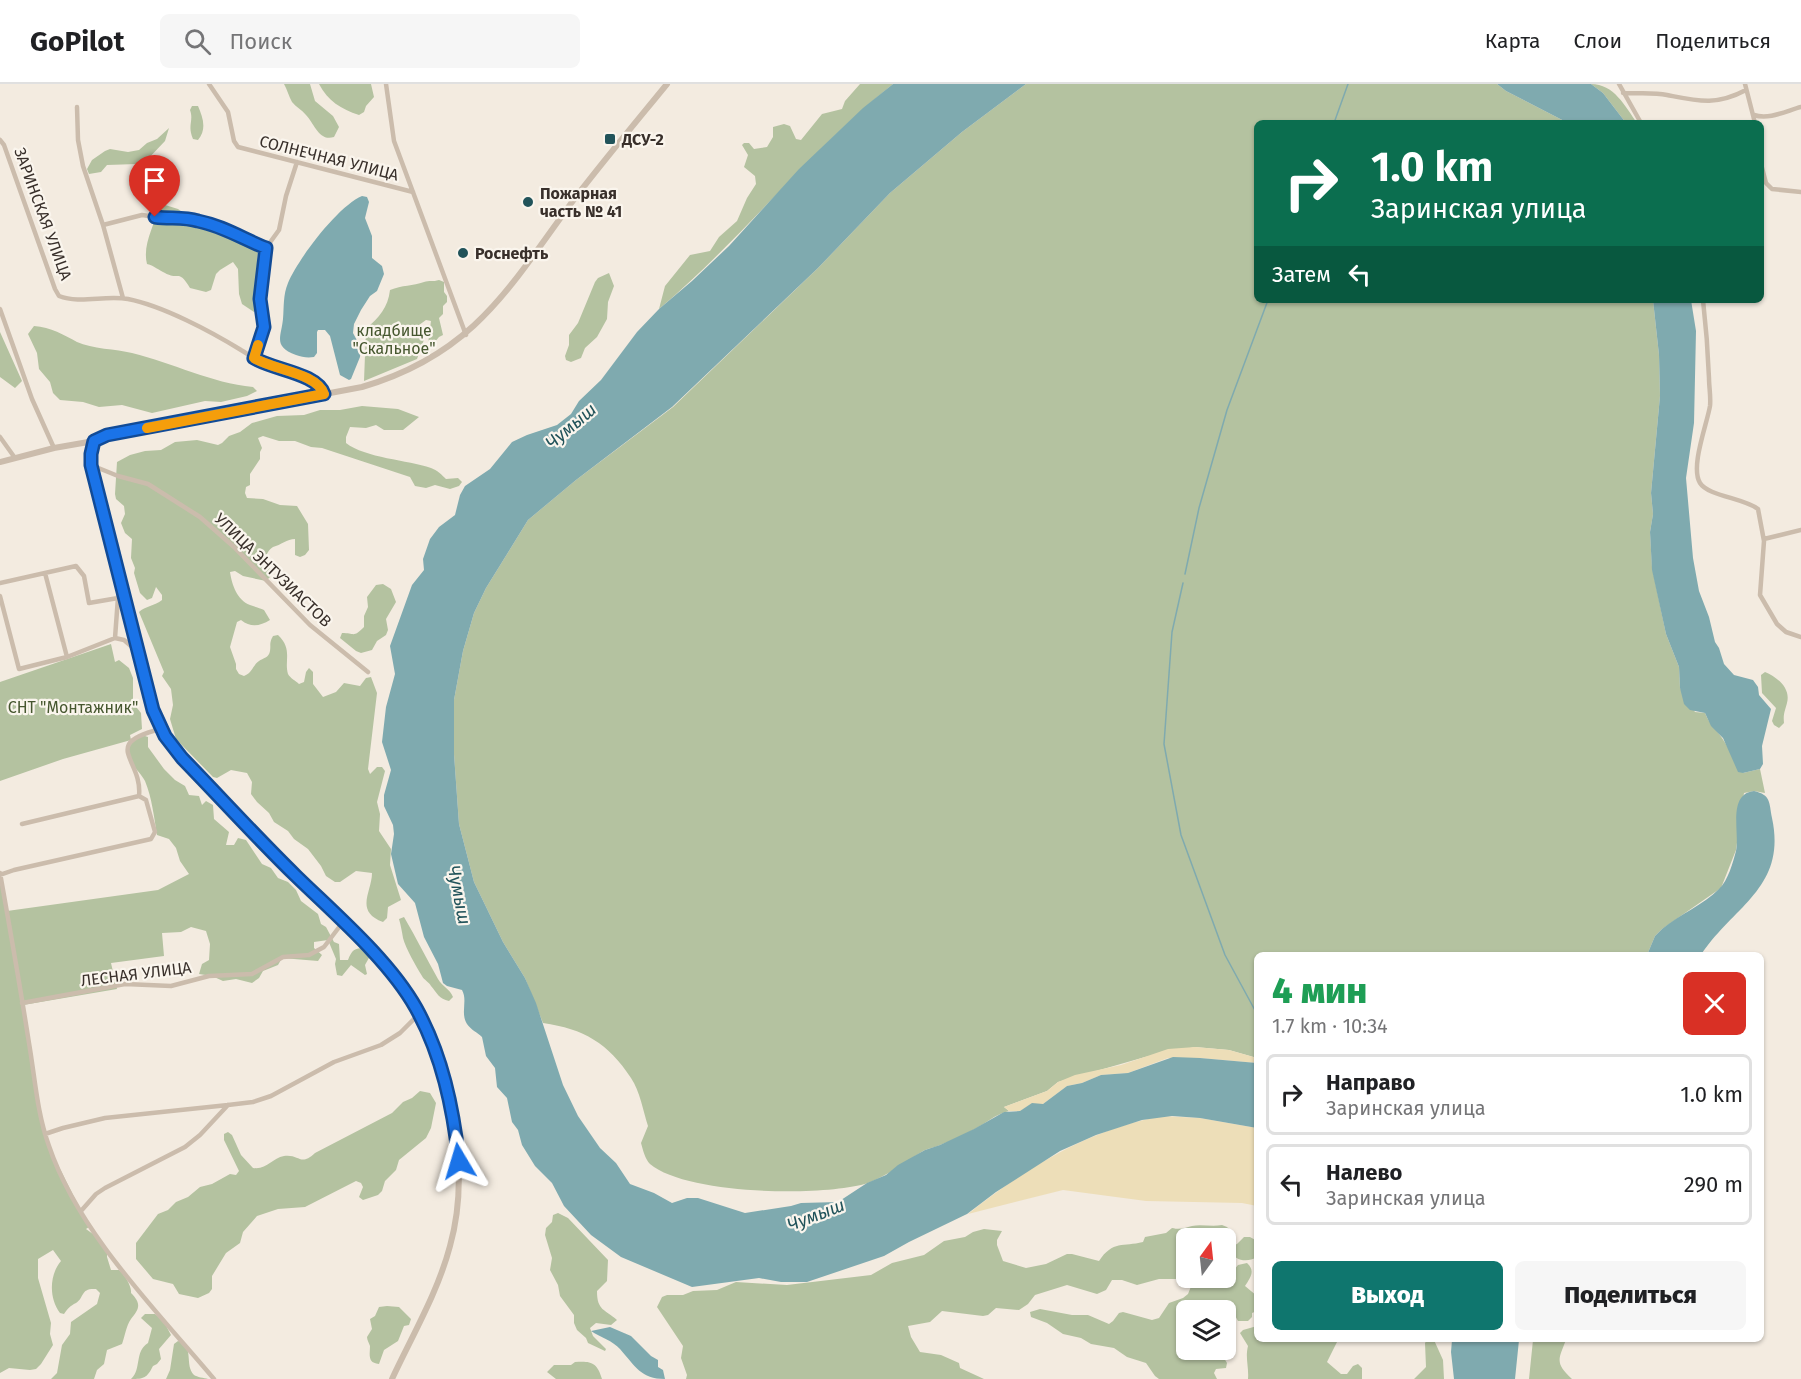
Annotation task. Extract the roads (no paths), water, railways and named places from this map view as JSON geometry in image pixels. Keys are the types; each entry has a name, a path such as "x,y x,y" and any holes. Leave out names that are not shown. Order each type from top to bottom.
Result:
{"street":[{"name":"СОЛНЕЧНАЯ УЛИЦА","path":"209,84 228,112 234,141 238,147 414,192"},
{"path":"386,84 394,141 466,335"},
{"path":"0,462 54,448 94,441 107,435 362,387 388,380 413,369 449,348 483,319 511,287 602,163 667,84"},
{"path":"1619,84 1639,120"},
{"path":"1623,93 1656,94 1708,102 1733,97 1746,87 1755,120"},
{"path":"77,107 78,140 83,166 103,225 123,298"},
{"path":"1754,115 1773,116 1801,107"},
{"name":"ЗАРИНСКАЯ УЛИЦА","path":"0,140 4,145 59,296 75,299 123,298 149,305 194,325 274,368 305,377 322,388 324,394"},
{"path":"254,358 264,327 260,299 266,248 279,230 286,196 297,162"},
{"path":"1764,175 1766,183 1772,189 1801,192"},
{"path":"103,225 142,215 169,219 183,218 223,228 266,248"},
{"path":"1703,303 1708,343 1710,404 1697,473 1699,482 1709,490 1748,502 1758,509 1764,539 1760,595 1777,624 1786,632 1801,637"},
{"path":"0,309 32,399 54,448"},
{"path":"0,437 15,458"},
{"path":"94,441 91,465 153,710 161,729 182,758 343,922 401,985 433,1043 450,1102 459,1161 459,1194 455,1226 443,1267 392,1379"},
{"name":"УЛИЦА ЭНТУЗИАСТОВ","path":"91,465 118,476 148,484 200,517 310,625 368,672"},
{"path":"1764,539 1801,530"},
{"path":"0,583 76,566 84,576 89,603 118,598"},
{"path":"45,573 67,657"},
{"path":"116,638 120,582"},
{"path":"0,596 19,669 67,657 116,638 124,640 139,653"},
{"path":"139,796 139,785 127,747 131,740 139,734 161,729"},
{"path":"22,824 139,796 146,800 152,814 155,832 151,839 0,874 34,1084 45,1134 61,1176 89,1227 214,1379"},
{"name":"ЛЕСНАЯ УЛИЦА","path":"22,1003 125,984 171,986 209,976 252,974 283,957 309,955 324,947 343,922"},
{"path":"45,1134 105,1118 253,1102 271,1096 334,1062 362,1054 381,1045 400,1034 419,1014"},
{"path":"81,1211 96,1194 105,1188 185,1147 200,1135 228,1105"}],"water":[{"name":"Чумыш","path":"893,84 1026,84 962,132 890,193 818,268 672,407 576,480 528,520 486,588 474,613 463,651 454,700 454,754 459,824 474,882 503,942 525,978 536,1003 563,1085 578,1116 600,1148 616,1163 630,1184 672,1203 687,1198 698,1198 745,1213 801,1203 838,1202 925,1150 974,1129 1004,1112 1020,1111 1032,1103 1043,1104 1067,1086 1101,1075 1128,1073 1173,1057 1254,1063 1254,1127 1200,1118 1172,1116 1142,1120 1096,1135 1060,1151 996,1192 967,1214 884,1256 807,1282 781,1282 759,1278 692,1287 621,1257 591,1235 564,1206 552,1183 535,1166 522,1145 518,1130 512,1122 507,1098 497,1087 495,1068 486,1056 482,1037 470,1028 465,1020 462,990 443,983 438,964 424,937 415,903 398,884 391,854 393,825 384,806 384,795 391,770 382,742 386,707 395,674 390,646 412,585 424,570 423,559 430,539 439,527 455,515 465,486 490,469 512,442 557,425 571,414 579,401 601,380 637,332 729,246 799,169 863,108"},
{"path":"1497,84 1591,84 1603,93 1624,120 1562,120"},
{"path":"362,196 367,197 369,202 365,218 372,236 372,258 382,266 384,274 377,291 370,296 354,324 353,333 361,348 360,357 349,380 340,375 330,336 325,330 317,332 317,353 314,357 302,357 289,352 281,345 280,336 285,292 293,273 320,234 342,210"},
{"path":"1653,303 1691,303 1696,331 1694,423 1686,478 1693,558 1699,591 1724,664 1734,675 1753,680 1758,687 1759,695 1771,709 1762,746 1763,764 1760,769 1743,773 1738,772 1723,738 1711,726 1705,713 1690,710 1684,704 1680,688 1679,667 1666,634 1652,570 1651,493 1660,396 1659,355"},
{"path":"1754,791 1760,793 1769,803 1775,842 1772,862 1765,879 1703,952 1648,952 1655,936 1662,929 1706,900 1725,881 1736,851 1737,807 1740,799"},
{"path":"610,1327 631,1336 658,1360 658,1367 663,1370 665,1379 644,1374 617,1346 591,1331"},
{"path":"1452,1342 1519,1342 1515,1379 1454,1379"}],"waterway":[{"path":"1335,120 1348,84"},
{"path":"1185,574 1199,508 1227,410 1267,303"},
{"path":"1183,583 1172,632 1164,744 1181,835 1225,955 1254,1008"}],"place":[{"name":"ДСУ-2","path":"610,139"},
{"name":"Пожарная часть № 41","path":"528,202"},
{"name":"Роснефть","path":"463,253"}],"park label":[{"name":"кладбище \"Скальное\"","path":"394,339"},
{"name":"СНТ \"Монтажник\"","path":"73,707"}]}
